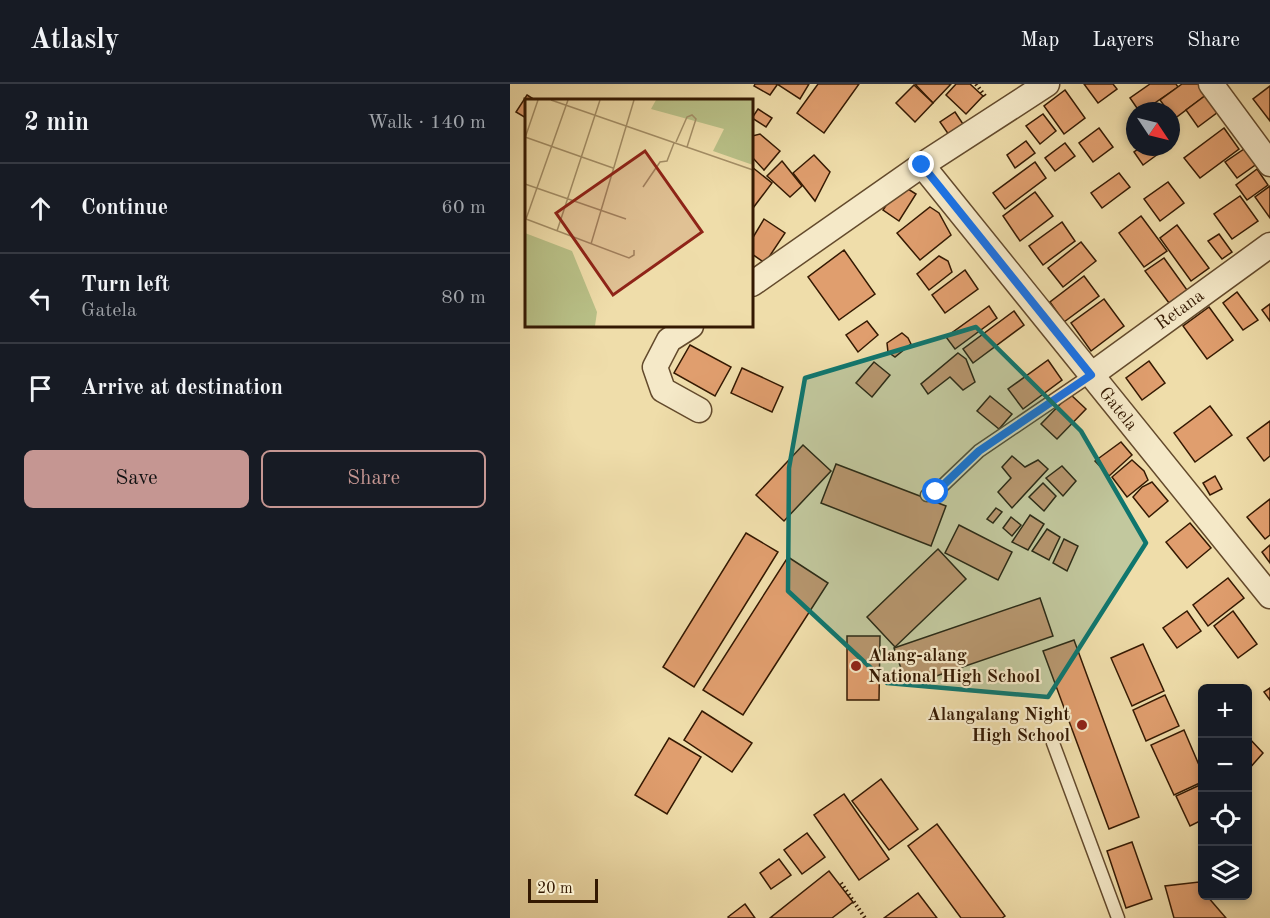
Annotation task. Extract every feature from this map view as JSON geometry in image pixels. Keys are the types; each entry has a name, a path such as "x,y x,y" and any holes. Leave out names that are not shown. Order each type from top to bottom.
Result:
{"street":[{"path":"753,283 922,165 1047,84"},
{"path":"1211,84 1270,164"},
{"name":"Gatela","path":"922,165 1270,596"},
{"name":"Retana","path":"1091,375 1270,245"},
{"path":"689,327 669,340 655,366 663,390 699,410"}],"lane":[{"path":"927,495 936,492 979,451 1091,375"},
{"path":"1053,743 1118,918"}],"path":[{"path":"842,883 865,918"}],"highlighted area":[{"path":"976,327 1081,431 1146,543 1048,697 887,683 788,591 789,468 805,378"}],"building":[{"path":"755,84 777,85 770,95 754,86"},
{"path":"777,84 809,84 800,99"},
{"path":"818,84 859,84 824,133 797,113"},
{"path":"915,84 951,84 933,103"},
{"path":"956,84 970,84 983,96 966,114 946,95"},
{"path":"1084,84 1113,84 1117,89 1098,103"},
{"path":"1150,84 1176,84 1178,87 1156,102 1133,102 1130,98"},
{"path":"1182,84 1204,84 1210,92 1180,114 1180,102 1161,102 1160,100"},
{"path":"914,85 933,103 915,122 896,103"},
{"path":"1270,86 1270,121 1253,99"},
{"path":"1065,90 1085,118 1064,134 1044,106"},
{"path":"1210,92 1222,109 1198,127 1186,110"},
{"path":"527,95 533,99 525,99 525,117 516,112"},
{"path":"758,109 772,118 766,127 753,116"},
{"path":"955,112 965,127 951,138 940,122"},
{"path":"1043,114 1056,131 1040,144 1026,126"},
{"path":"1099,128 1113,147 1093,162 1079,143"},
{"path":"1224,128 1239,149 1200,178 1184,158"},
{"path":"760,134 780,151 764,170 753,158 753,136"},
{"path":"1026,141 1035,153 1015,168 1007,155"},
{"path":"1065,143 1075,156 1055,171 1045,158"},
{"path":"1247,147 1258,163 1237,178 1225,162"},
{"path":"814,155 830,172 815,201 793,173"},
{"path":"1137,156 1155,156 1143,165"},
{"path":"782,161 802,186 790,197 767,176"},
{"path":"1035,162 1046,178 1005,209 993,193"},
{"path":"753,168 772,183 753,208"},
{"path":"1257,169 1268,185 1247,200 1236,185"},
{"path":"1119,173 1130,187 1102,208 1091,193"},
{"path":"1168,182 1184,203 1160,221 1144,199"},
{"path":"900,184 916,194 899,221 883,210"},
{"path":"1270,186 1270,218 1255,197"},
{"path":"1035,192 1053,216 1020,241 1003,216"},
{"path":"1240,196 1258,221 1232,239 1214,214"},
{"path":"930,207 939,213 951,235 920,260 897,233"},
{"path":"1141,216 1167,251 1144,267 1119,233"},
{"path":"764,219 785,233 765,263 753,255 753,237"},
{"path":"1062,222 1075,241 1043,265 1029,246"},
{"path":"1177,225 1209,268 1191,281 1160,238"},
{"path":"1219,234 1232,252 1222,259 1208,241"},
{"path":"1081,242 1096,261 1063,287 1048,268"},
{"path":"844,250 875,294 839,320 808,277"},
{"path":"939,256 948,261 952,272 929,290 917,274"},
{"path":"1164,258 1187,290 1169,303 1145,271"},
{"path":"965,270 978,289 945,313 932,295"},
{"path":"1084,276 1099,296 1064,322 1050,302"},
{"path":"1237,292 1258,320 1243,330 1223,303"},
{"path":"1104,299 1124,326 1091,351 1071,323"},
{"path":"1270,304 1270,321 1262,310"},
{"path":"989,306 997,318 955,349 946,337"},
{"path":"1209,307 1233,340 1207,359 1183,326"},
{"path":"1014,311 1024,325 973,363 963,349"},
{"path":"867,321 878,335 858,352 846,335"},
{"path":"902,333 911,344 895,357 888,352 887,343"},
{"path":"690,345 731,367 715,396 674,373"},
{"path":"958,353 966,359 975,382 963,390 950,377 928,394 921,384"},
{"path":"1048,360 1062,380 1023,409 1008,389"},
{"path":"1149,361 1165,383 1142,400 1126,378"},
{"path":"874,362 890,375 872,397 856,383"},
{"path":"742,368 783,387 772,412 731,393"},
{"path":"1070,394 1086,409 1057,439 1041,424"},
{"path":"990,396 1012,414 999,429 977,411"},
{"path":"1210,406 1232,435 1195,462 1174,433"},
{"path":"1270,421 1270,456 1264,461 1247,438"},
{"path":"1121,442 1132,455 1109,476 1095,461"},
{"path":"803,445 831,471 784,521 756,495"},
{"path":"1012,456 1025,467 1038,460 1048,469 1012,508 998,492 1011,478 1002,467"},
{"path":"1132,460 1144,471 1148,480 1127,497 1112,477"},
{"path":"836,464 946,506 931,546 821,503"},
{"path":"1062,466 1076,481 1063,496 1046,478"},
{"path":"1215,476 1222,489 1210,495 1203,483"},
{"path":"1152,482 1168,501 1149,517 1133,497 1142,487"},
{"path":"1043,483 1056,496 1044,511 1029,497"},
{"path":"1270,499 1270,535 1265,539 1247,517"},
{"path":"996,508 1002,512 993,523 987,519"},
{"path":"1030,515 1044,524 1028,550 1012,542"},
{"path":"1011,517 1021,525 1012,536 1003,528"},
{"path":"1190,523 1211,548 1187,568 1166,542"},
{"path":"959,525 1012,552 998,580 945,553"},
{"path":"1047,529 1060,537 1049,560 1032,551"},
{"path":"746,533 778,552 694,687 663,667"},
{"path":"1064,539 1078,546 1067,571 1053,563"},
{"path":"1270,545 1270,563 1262,552"},
{"path":"938,549 966,579 895,647 867,617"},
{"path":"788,557 828,583 743,715 703,690"},
{"path":"1228,578 1244,598 1208,626 1193,605"},
{"path":"1040,598 1053,636 907,686 894,648"},
{"path":"1187,611 1201,631 1177,648 1163,628"},
{"path":"1233,611 1257,644 1238,658 1214,626"},
{"path":"847,636 880,636 879,700 847,700"},
{"path":"1074,640 1139,817 1109,829 1043,651"},
{"path":"1143,644 1164,691 1132,706 1111,658"},
{"path":"1270,688 1270,700 1264,692"},
{"path":"1165,695 1179,726 1146,741 1133,710"},
{"path":"702,711 752,743 732,772 684,740"},
{"path":"1184,730 1198,763 1198,784 1174,795 1151,745"},
{"path":"669,738 701,757 667,814 635,795"},
{"path":"1252,741 1263,753 1252,765"},
{"path":"881,779 918,829 889,850 852,801"},
{"path":"1198,786 1198,822 1190,826 1176,796"},
{"path":"844,794 889,859 859,880 814,815"},
{"path":"937,824 1005,916 1002,918 961,918 908,846"},
{"path":"807,833 825,857 802,874 784,850"},
{"path":"1132,842 1152,899 1126,908 1107,851"},
{"path":"779,859 791,875 771,889 760,873"},
{"path":"829,871 853,902 832,918 770,918"},
{"path":"1198,882 1198,900 1210,900 1226,918 1174,918 1165,886"},
{"path":"918,893 937,918 884,918"},
{"path":"745,904 755,918 728,917"}],"place":[{"name":"Alang-alang National High School","path":"856,666"},
{"name":"Alangalang Night High School","path":"1082,725"}],"route":[{"path":"922,165 1091,375 979,451 936,492"}]}
